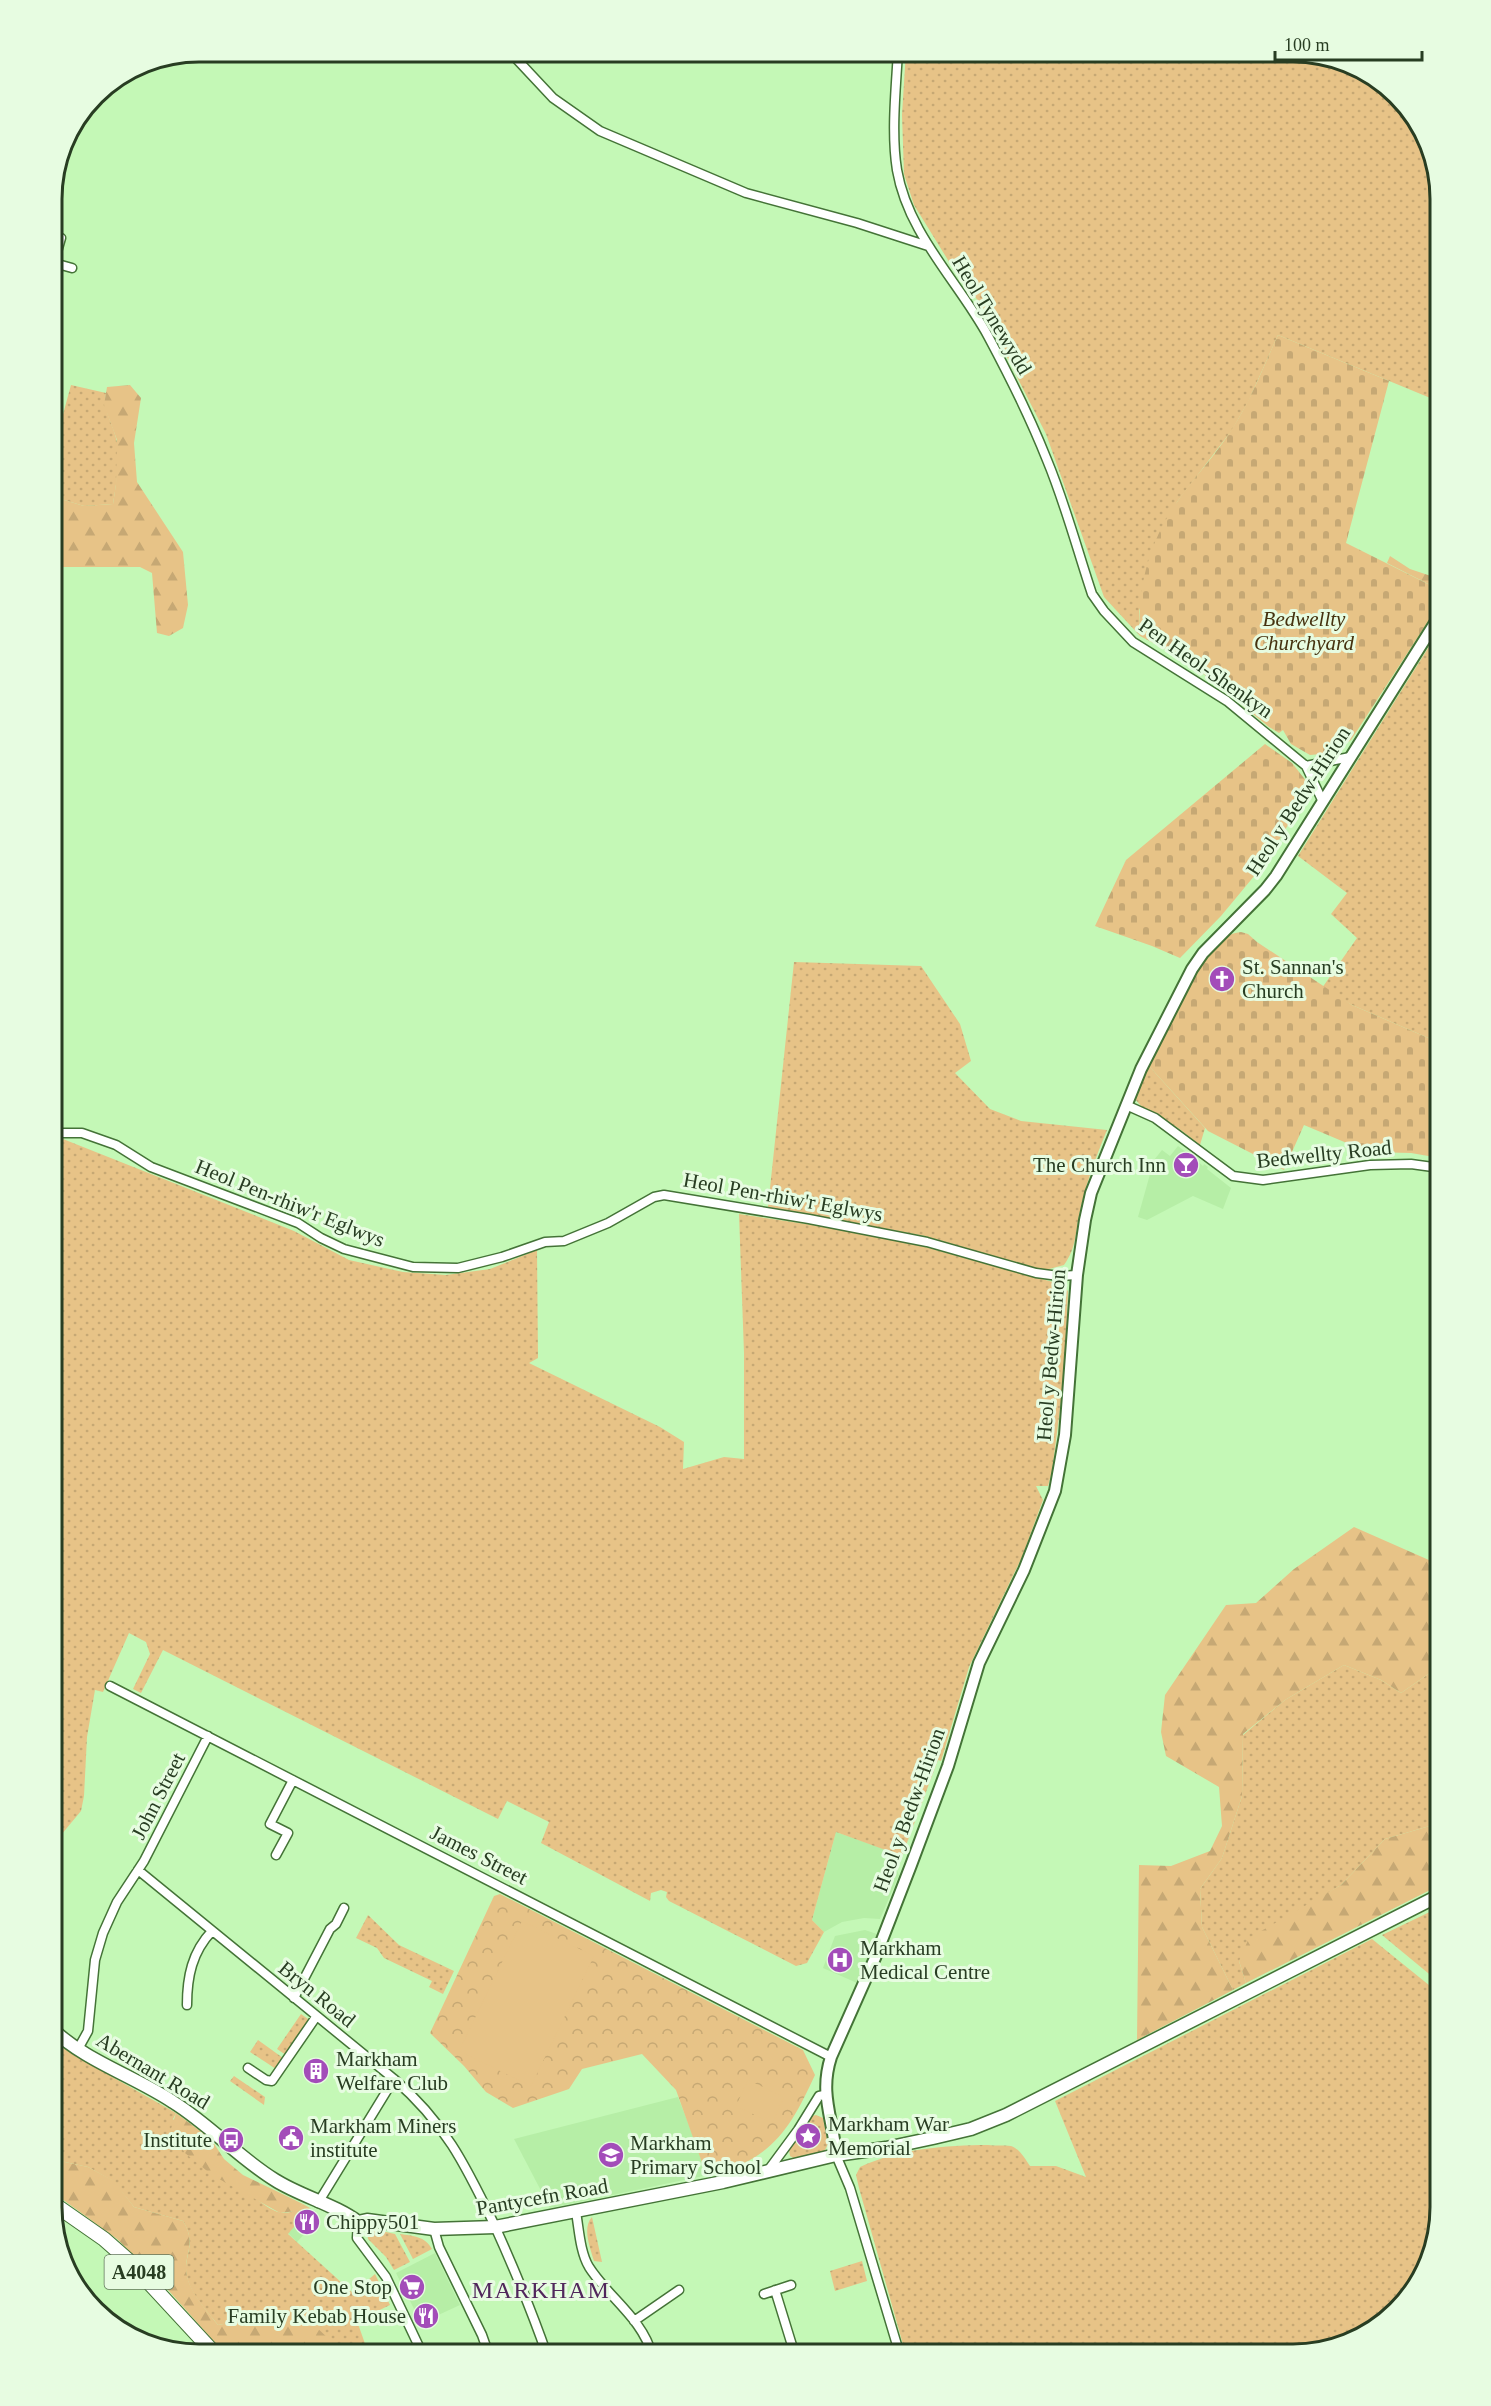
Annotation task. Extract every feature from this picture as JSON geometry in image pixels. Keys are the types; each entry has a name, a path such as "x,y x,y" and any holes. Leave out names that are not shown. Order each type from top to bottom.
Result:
{"main road":[{"name":"Pantycefn Road","path":"358,2222 367,2220 434,2229 495,2227 767,2172 836,2154 886,2148 971,2128 1006,2115 1430,1900"},
{"name":"Abernant Road","path":"61,2036 78,2049 174,2102 276,2181 358,2222"},
{"name":"A4048","path":"61,2209 104,2239 129,2261 206,2344"}],"street":[{"path":"519,61 553,98 600,130 746,193 856,223 928,246"},
{"name":"Heol Tynewydd","path":"897,62 895,143 897,170 906,201 928,246 959,289 987,334 1019,396 1048,461 1092,594"},
{"path":"62,266 72,268"},
{"name":"Pen Heol-Shenkyn","path":"1092,594 1104,611 1133,642 1227,701 1306,766 1322,800"},
{"name":"Heol y Bedw-Hirion","path":"836,2154 824,2095 827,2068 875,1958 911,1865 948,1766 980,1663 1024,1570 1055,1491 1065,1435 1077,1275 1091,1193 1141,1069 1192,969 1203,953 1265,890 1430,631"},
{"path":"1306,766 1350,757"},
{"name":"Bedwellty Road","path":"1126,1105 1161,1122 1233,1176 1249,1180 1370,1165 1411,1164 1430,1167"},
{"name":"Heol Pen-rhiw'r Eglwys","path":"62,1133 82,1133 116,1145 151,1167 298,1223 344,1249 413,1267 458,1268 502,1257 545,1242 564,1241 582,1236 654,1197 664,1195 809,1219 927,1242 1036,1272 1059,1276 1077,1275"},
{"name":"James Street","path":"110,1686 831,2057"},
{"name":"John Street","path":"78,2049 88,2031 96,1960 103,1933 117,1902 138,1870 208,1736"},
{"path":"276,1855 288,1833 270,1824 293,1780"},
{"name":"Bryn Road","path":"138,1870 394,2079 427,2111 464,2162 519,2277 543,2344"},
{"path":"294,1998 330,1929 336,1924 344,1908"},
{"path":"187,2005 188,1976 199,1947 212,1931"},
{"path":"248,2068 266,2080 272,2080 316,2017"},
{"path":"318,2203 394,2079"},
{"path":"767,2172 798,2130 819,2096 824,2095"},
{"path":"836,2154 850,2188 897,2344"},
{"path":"576,2212 587,2265 608,2293 634,2320 648,2344"},
{"path":"358,2222 357,2238 386,2277 418,2344"},
{"path":"434,2229 439,2247 485,2344"},
{"path":"764,2294 791,2284"},
{"path":"634,2320 679,2290"},
{"path":"775,2290 792,2344"}],"shaded area":[{"path":"1178,1146 1192,1157 1194,1155 1198,1158 1196,1160 1208,1167 1207,1169 1231,1188 1223,1209 1193,1196 1147,1220 1138,1217 1154,1160 1162,1150 1170,1156"},
{"path":"836,1832 887,1850 883,1858 894,1864 899,1875 880,1919 864,1918 842,1922 824,1932 812,1920"},
{"path":"865,1930 877,1934 857,1983 823,1968 835,1936"},
{"name":"Markham Primary School","path":"678,2097 705,2171 703,2176 550,2208 514,2139"},
{"path":"310,2208 320,2217 297,2242 288,2233"},
{"path":"435,2253 460,2305 421,2323 396,2273"}],"green space":[{"path":"905,62 1302,62 1319,64 1353,76 1383,95 1396,108 1415,138 1425,163 1430,198 1430,398 1278,335 1248,402 1232,430 1177,502 1139,611 1140,636 1104,597 1046,434 979,302 951,265 914,205 904,174 902,115"},
{"name":"Bedwellty Churchyard","path":"1278,335 1389,381 1346,543 1430,585 1430,618 1351,740 1333,753 1310,755 1291,744 1283,730 1279,733 1269,727 1201,672 1199,665 1193,660 1186,660 1140,636 1143,583 1159,533 1177,502 1226,439 1251,395"},
{"path":"71,385 106,393 107,410 118,453 113,504 84,506 62,499 62,418"},
{"path":"130,385 141,398 134,443 137,482 183,552 188,605 183,628 169,636 157,633 152,573 140,567 62,567 62,499 84,506 113,504 117,440 104,405 107,387"},
{"path":"1390,556 1410,569 1430,576 1430,585 1387,563"},
{"path":"1430,645 1430,1039 1352,1005 1322,988 1357,938 1331,914 1347,893 1298,856"},
{"path":"1265,744 1292,763 1311,787 1265,863 1221,916 1180,958 1095,926 1126,860"},
{"path":"1241,932 1248,934 1352,1005 1430,1039 1430,1156 1411,1153 1368,1152 1304,1125 1284,1170 1208,1131 1149,1066 1191,981 1211,951 1230,935"},
{"path":"794,962 921,966 960,1024 971,1061 955,1073 990,1109 1021,1121 1107,1130 1085,1190 1073,1246 1064,1265 1038,1269 925,1236 768,1207"},
{"path":"1149,1066 1205,1128 1200,1145 1178,1128 1141,1106 1135,1099 1135,1092"},
{"path":"62,1139 294,1231 349,1260 403,1272 446,1275 490,1269 537,1250 538,1358 529,1363 660,1427 684,1442 683,1469 724,1457 744,1459 744,1353 739,1214 833,1228 925,1247 1060,1284 1068,1291 1065,1370 1052,1471 1048,1486 1036,1486 1043,1500 1022,1557 969,1667 941,1761 938,1760 902,1856 836,1832 812,1920 824,1932 807,1963 796,1966 669,1901 666,1897 667,1892 661,1890 651,1893 650,1901 541,1843 549,1822 507,1801 498,1819 163,1650 141,1693 133,1689 150,1654 146,1642 129,1633 103,1692 95,1690 87,1737 81,1811 61,1835"},
{"path":"1354,1527 1430,1560 1430,1673 1401,1693 1381,1680 1344,1665 1285,1700 1243,1734 1242,1796 1222,1858 1200,1889 1202,1927 1233,1990 1137,2040 1139,1865 1171,1866 1210,1851 1222,1826 1219,1787 1166,1756 1161,1732 1165,1695 1226,1605 1256,1603 1294,1569"},
{"path":"1344,1665 1381,1680 1401,1693 1430,1673 1430,1826 1385,1839 1341,1885 1304,1908 1239,1961 1246,1983 1233,1990 1202,1927 1200,1889 1222,1858 1242,1796 1243,1735 1285,1700"},
{"path":"1430,1826 1430,1890 1246,1983 1239,1961 1249,1938 1341,1885 1385,1839"},
{"path":"500,1894 803,2050 815,2075 800,2106 782,2133 760,2154 745,2163 728,2170 725,2166 705,2171 676,2090 642,2054 582,2069 569,2089 513,2108 486,2092 464,2066 430,2033 494,1896"},
{"path":"1430,1912 1430,1975 1382,1935"},
{"path":"368,1915 399,1945 454,1971 443,1994 429,1987 432,1981 384,1958 377,1948 356,1938"},
{"path":"522,1921 594,1956 531,2086 459,2051"},
{"path":"1372,1939 1430,1986 1430,2208 1422,2252 1406,2284 1383,2311 1353,2330 1328,2340 1293,2344 903,2344 859,2188 856,2175 860,2167 890,2156 923,2149 956,2146 1011,2146 1022,2154 1030,2166 1056,2166 1086,2177 1055,2101"},
{"path":"301,2014 308,2019 307,2022 286,2055 277,2049"},
{"path":"258,2040 283,2058 276,2069 250,2052"},
{"path":"61,2047 176,2113 173,2119 210,2157 242,2187 271,2209 282,2213 296,2209 303,2204 310,2208 288,2234 353,2293 375,2274 390,2305 357,2321 365,2344 332,2344 290,2312 218,2325 189,2284 186,2263 190,2244 183,2221 134,2207 113,2181 88,2167 61,2161"},
{"path":"234,2076 265,2097 264,2105 230,2081"},
{"path":"748,2080 784,2097 772,2123 736,2106"},
{"path":"176,2113 211,2139 224,2159 243,2175 303,2204 296,2211 280,2213 212,2175 185,2153 170,2132"},
{"path":"812,2116 823,2118 828,2144 824,2152 795,2159 790,2156 789,2150"},
{"path":"61,2161 88,2167 114,2181 134,2207 183,2221 190,2244 186,2262 189,2283 218,2325 290,2312 314,2325 334,2344 216,2344 161,2282 117,2239 61,2198"},
{"path":"592,2217 602,2262 594,2261 589,2244 587,2232"},
{"path":"373,2229 395,2234 410,2262 394,2270 386,2257 368,2239 367,2232"},
{"path":"400,2234 422,2239 432,2249 413,2259"},
{"path":"862,2261 867,2281 835,2291 830,2271"}],"place":[{"name":"St. Sannan's Church","path":"1222,979"},
{"name":"The Church Inn","path":"1186,1165"},
{"name":"Markham Medical Centre","path":"840,1960"},
{"name":"Markham Welfare Club","path":"316,2071"},
{"name":"Markham War Memorial","path":"808,2136"},
{"name":"Markham Miners institute","path":"291,2138"},
{"name":"Institute","path":"231,2140"},
{"name":"Markham Primary School","path":"611,2155"},
{"name":"Chippy501","path":"307,2222"},
{"name":"One Stop","path":"412,2287"},
{"name":"Family Kebab House","path":"426,2316"}],"district":[{"name":"MARKHAM","path":"541,2290"}]}
